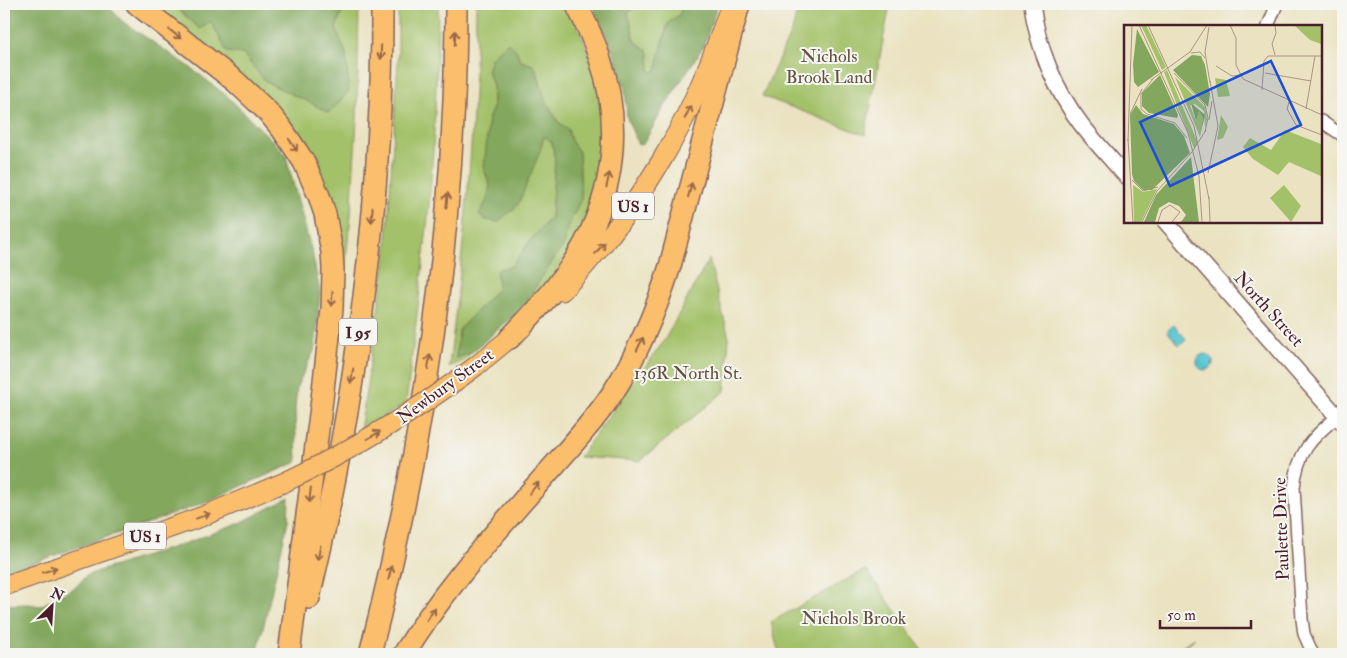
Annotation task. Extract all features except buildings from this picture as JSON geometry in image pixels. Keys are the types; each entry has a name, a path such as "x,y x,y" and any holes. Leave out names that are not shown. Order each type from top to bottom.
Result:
{"highway":[{"path":"137,4 240,86 268,112 304,162 319,196 326,221 333,270 332,309 290,654"},
{"name":"I 95","path":"294,654 328,511 358,332 374,196 382,4"},
{"path":"370,654 390,572 410,476 431,342 442,250 450,156 456,4"},
{"path":"510,338 550,294 580,252 598,216 609,178 613,136 610,96 600,57 576,4"},
{"path":"404,654 463,569 592,422 612,394 632,360 654,312 670,266 739,4"}],"main road":[{"name":"Newbury Street","path":"4,586 208,514 285,482 385,429 476,366 546,307 577,275 621,222 648,185 672,145 696,97 731,4"}],"street":[{"path":"1032,4 1040,46 1064,98 1080,123 1124,174"},
{"path":"1268,25 1277,4"},
{"path":"1322,122 1343,136"},
{"name":"North Street","path":"1166,222 1340,420"},
{"name":"Paulette Drive","path":"1313,654 1308,644 1302,619 1294,488 1296,470 1307,447 1321,430 1340,420"}],"green space":[{"path":"4,4 106,4 123,22 187,65 227,96 285,153 313,256 320,293 315,349 297,386 295,410 297,462 196,506 4,573"},
{"path":"149,4 174,4 180,11 211,22 227,51 243,54 266,82 329,113 346,54 336,28 345,4 359,4 357,118 351,215 342,292 321,177"},
{"path":"174,4 345,4 336,28 346,54 349,91 329,113 266,82 243,54 227,52 211,22 200,29"},
{"path":"398,4 438,4 435,120 429,207 406,403 360,432 386,257 398,62"},
{"path":"476,4 568,4 596,69 606,129 600,183 580,237 541,292 520,310 564,243 567,228 581,199 579,152 571,141 568,130 558,122 544,97 537,71 533,65 521,61 516,50 508,42 487,71 493,85 493,108 489,117 484,169 490,185 487,200 532,168 540,151 544,136 552,142 555,160 551,217 530,241 498,288 459,330 456,358 471,353 463,361 449,367 468,186 474,95"},
{"path":"592,4 638,4 628,13 635,41 649,52 650,72 656,71 668,23 679,15 684,4 718,4 703,47 643,144 638,145 627,118 625,88 613,51"},
{"path":"638,4 684,4 679,15 668,23 656,71 650,72 649,53 635,41 628,13"},
{"name":"Nichols Brook Land","path":"799,4 890,4 865,135 762,96 793,28"},
{"path":"508,42 516,50 521,61 533,65 537,71 544,97 558,122 568,129 571,141 579,152 581,199 567,228 565,243 520,310 471,353 456,358 459,330 498,288 496,270 512,266 551,217 555,160 552,142 544,136 540,151 518,205 498,222 486,220 479,215 487,200 490,185 484,169 489,117 493,108 493,85 487,71 491,58"},
{"name":"136R North St.","path":"709,259 729,338 725,391 640,461 579,457 664,341"},
{"path":"289,498 288,521 257,654 4,654 4,605 29,604 40,606 76,587 87,575 238,524"},
{"name":"Nichols Brook","path":"866,569 925,654 779,654 771,622"},
{"path":"1195,638 1187,645 1195,654 1168,654"}],"water":[{"path":"1174,325 1186,339 1179,345 1167,331"},
{"path":"1205,354 1213,362 1205,370 1197,362"}]}
